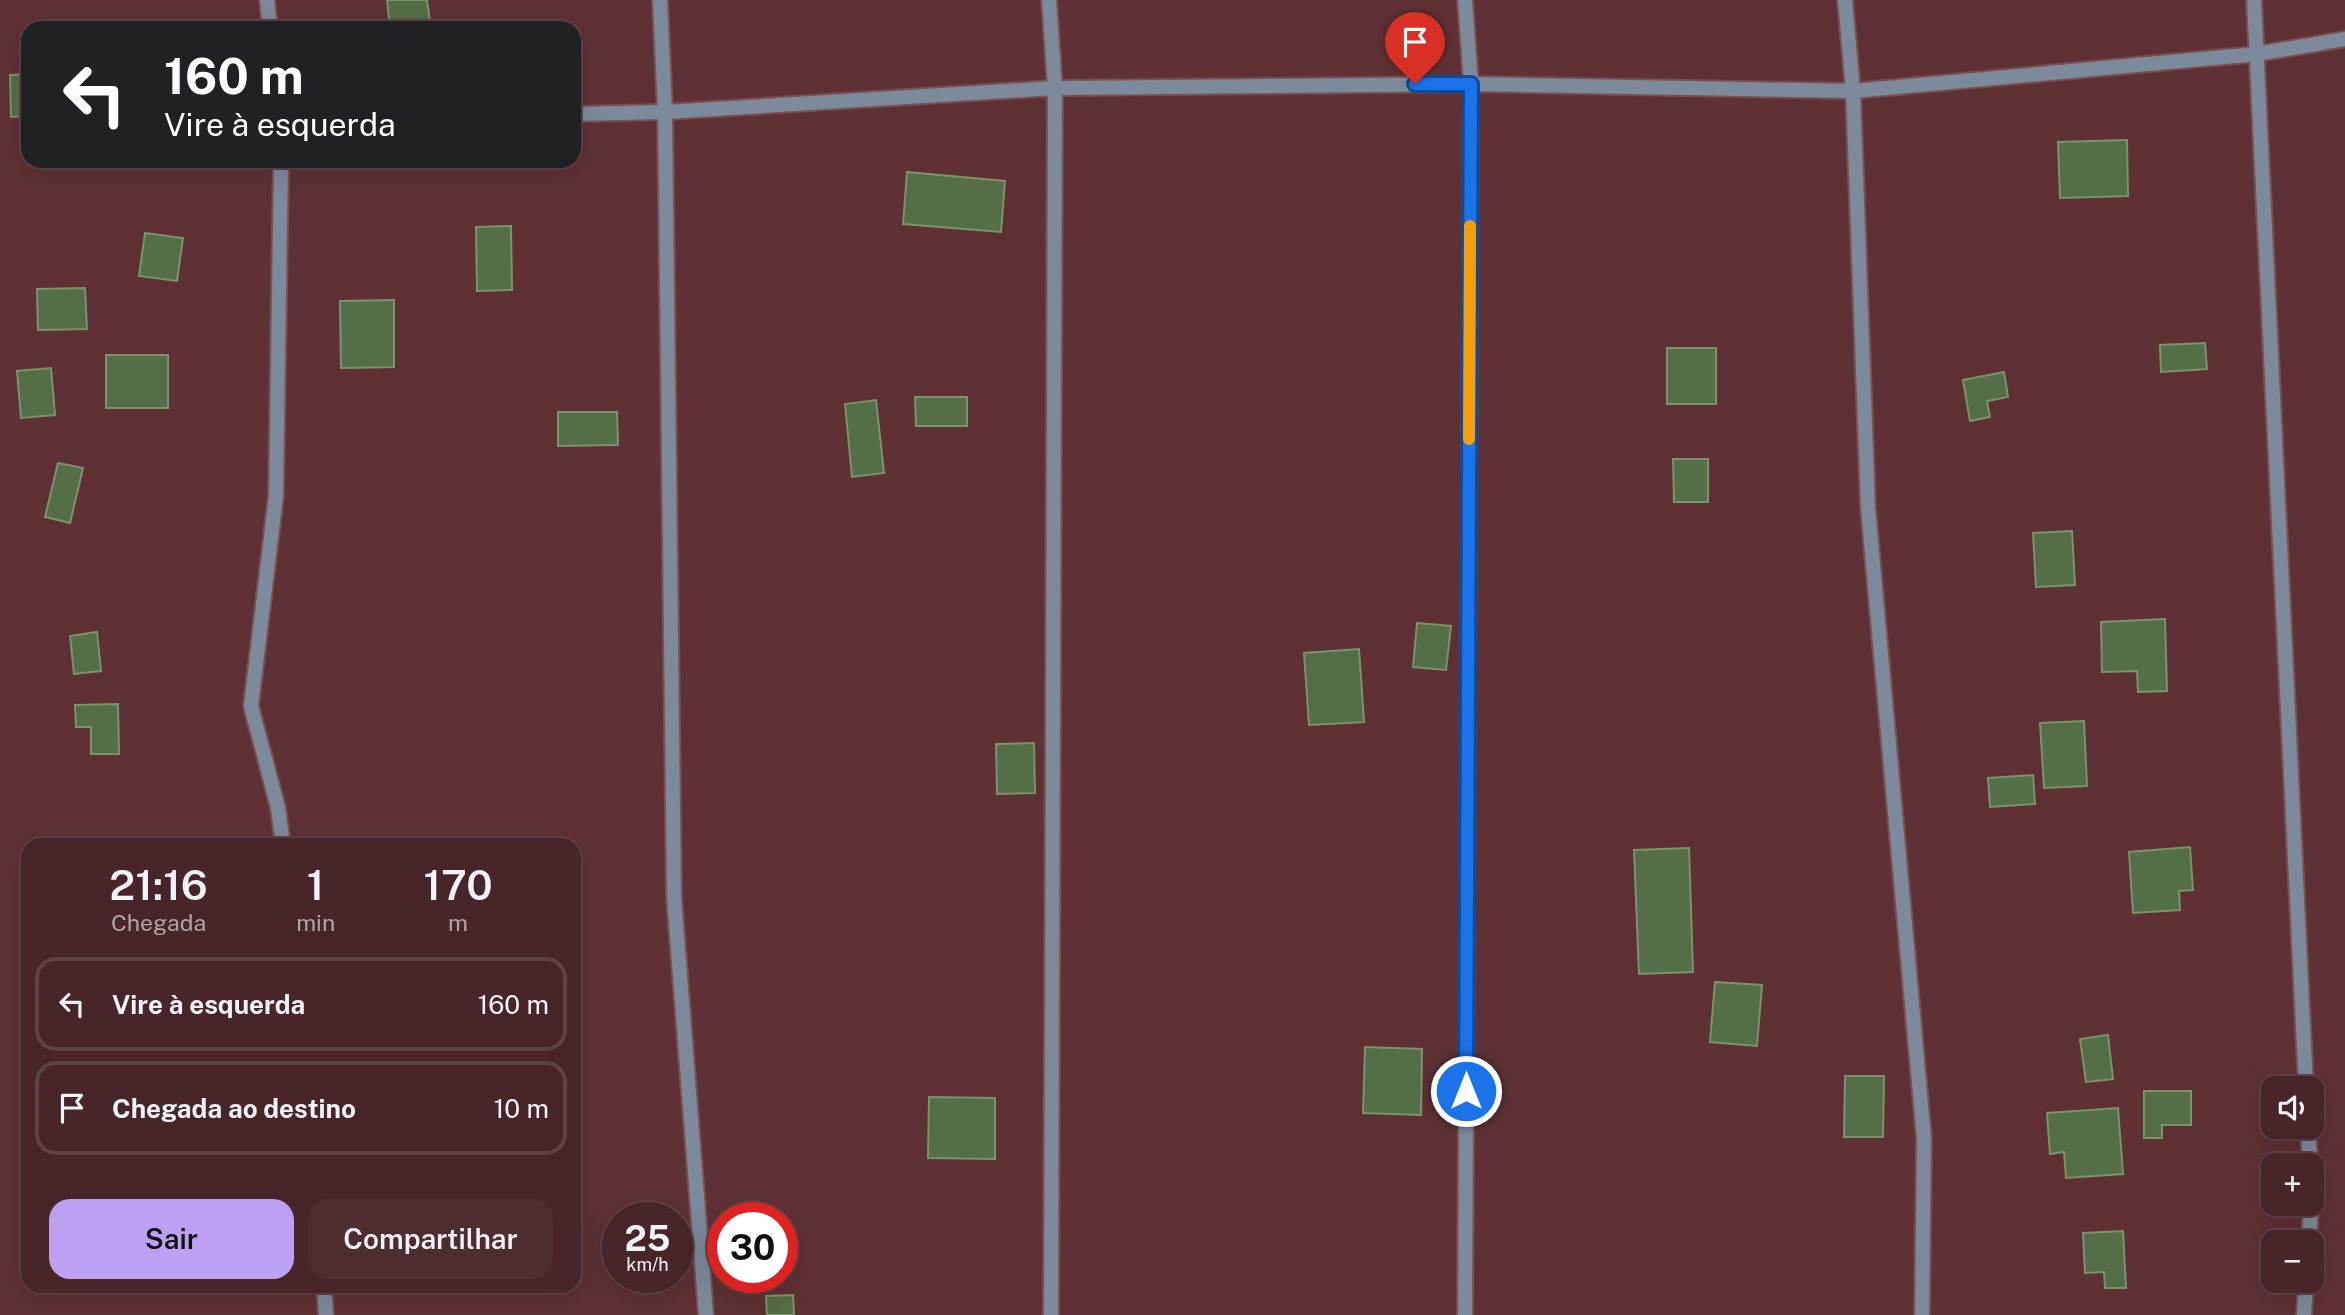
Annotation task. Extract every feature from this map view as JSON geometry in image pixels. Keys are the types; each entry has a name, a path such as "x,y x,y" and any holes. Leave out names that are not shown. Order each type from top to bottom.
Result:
{"street":[{"path":"267,0 269,21"},
{"path":"660,0 665,112 674,897 706,1315"},
{"path":"1049,0 1055,88 1051,1315"},
{"path":"1465,0 1471,84 1465,1315"},
{"path":"1845,0 1853,91 1868,509 1924,1139 1922,1315"},
{"path":"2254,0 2305,1076"},
{"path":"581,114 665,112 1055,88 1471,84 1853,91 2257,54 2345,39"},
{"path":"281,168 276,495 251,706 278,808 282,838"},
{"path":"324,1293 326,1315"},
{"path":"2304,1315 2305,1293"}],"building":[{"path":"387,0 427,0 430,21 389,21"},
{"path":"21,74 21,116 11,117 10,75"},
{"path":"2127,140 2128,196 2060,198 2058,142"},
{"path":"907,172 1005,181 1001,232 903,224"},
{"path":"511,226 512,290 477,291 476,227"},
{"path":"145,233 183,238 177,281 139,276"},
{"path":"85,288 87,329 38,330 37,289"},
{"path":"394,300 394,367 341,368 340,301"},
{"path":"2205,343 2207,369 2161,372 2160,345"},
{"path":"1667,348 1716,348 1716,404 1667,404"},
{"path":"106,355 168,355 168,408 106,408"},
{"path":"51,368 55,415 21,418 17,371"},
{"path":"2004,372 2008,397 1987,401 1990,417 1970,421 1963,380"},
{"path":"915,397 967,397 967,426 916,426"},
{"path":"876,400 884,473 852,477 845,404"},
{"path":"558,412 617,412 618,445 558,446"},
{"path":"1673,459 1708,459 1708,502 1674,502"},
{"path":"58,463 83,468 70,523 45,517"},
{"path":"2072,531 2075,585 2036,587 2033,533"},
{"path":"2165,619 2167,691 2138,692 2137,671 2102,672 2101,622"},
{"path":"1417,623 1451,626 1446,670 1413,667"},
{"path":"97,632 101,671 74,674 70,636"},
{"path":"1359,649 1364,722 1309,725 1304,653"},
{"path":"118,704 119,754 91,754 91,727 76,727 75,705"},
{"path":"2084,721 2087,786 2044,788 2040,723"},
{"path":"1034,743 1035,793 997,794 996,744"},
{"path":"2033,775 2035,804 1990,807 1988,778"},
{"path":"2190,847 2193,890 2179,891 2180,910 2133,913 2129,852"},
{"path":"1689,848 1693,972 1639,974 1634,850"},
{"path":"1715,982 1762,985 1757,1046 1710,1042"},
{"path":"2108,1035 2113,1079 2086,1082 2080,1039"},
{"path":"1365,1047 1422,1049 1421,1115 1363,1113"},
{"path":"1845,1076 1884,1076 1883,1137 1844,1137"},
{"path":"2144,1091 2191,1091 2191,1125 2162,1125 2162,1138 2144,1138"},
{"path":"929,1097 995,1098 995,1159 928,1158"},
{"path":"2118,1108 2123,1174 2066,1178 2064,1152 2050,1154 2047,1113"},
{"path":"2123,1231 2126,1288 2105,1288 2104,1272 2085,1273 2083,1233"},
{"path":"793,1295 794,1315 767,1315 766,1296"}],"slow traffic":[{"path":"1469,439 1470,226"}],"route":[{"path":"1415,84 1471,84 1466,1091"}]}
